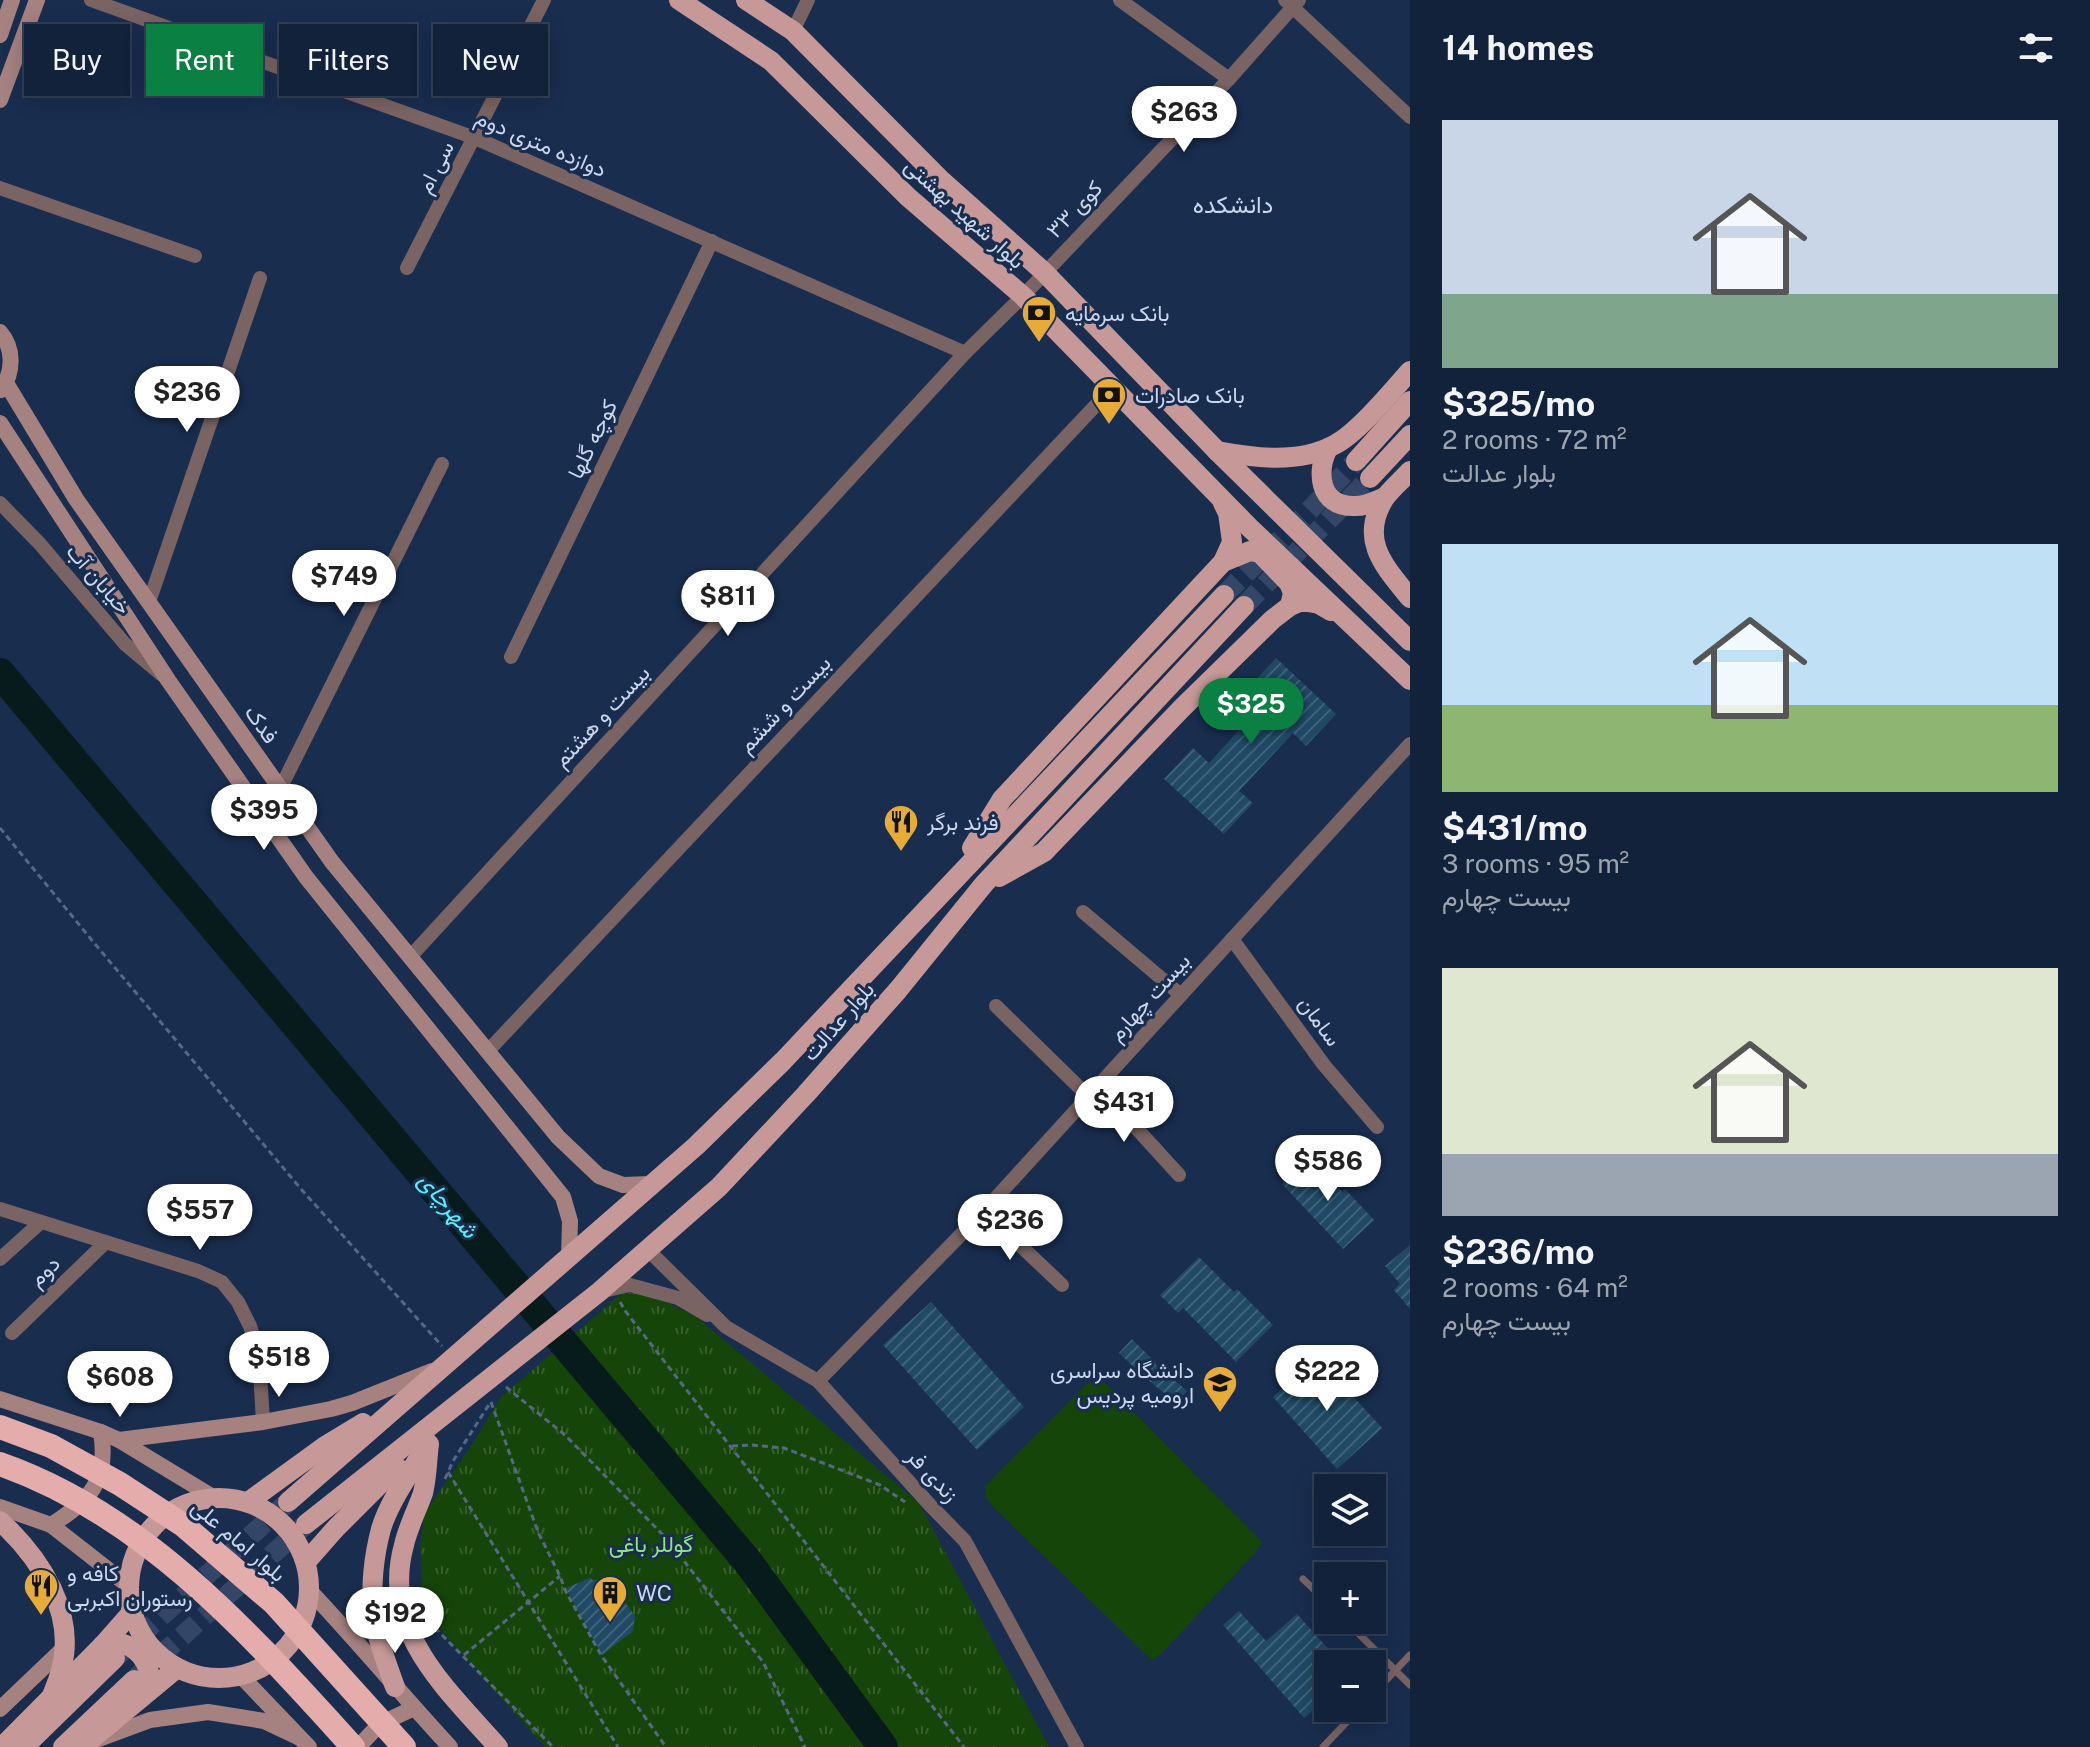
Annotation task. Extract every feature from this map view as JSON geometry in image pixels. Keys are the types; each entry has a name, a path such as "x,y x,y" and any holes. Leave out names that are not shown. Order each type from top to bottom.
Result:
{"highway":[{"name":"بلوار امام علی","path":"0,1427 51,1446 120,1484 183,1525 274,1603 404,1747"},
{"path":"0,1464 35,1476 102,1513 161,1556 240,1626 356,1747"}],"main road":[{"name":"بلوار شهید بهشتی","path":"679,0 771,61 908,197 1023,296 1250,528 1410,680"},
{"name":"بلوار شهید بهشتی","path":"746,0 793,31 941,180 1044,272 1217,451 1410,641"},
{"path":"1217,451 1272,458 1297,456 1338,444 1410,371"},
{"path":"1356,461 1410,401"},
{"path":"1370,478 1410,435"},
{"path":"1328,448 1322,461 1321,483 1330,497 1350,507 1385,497"},
{"path":"1410,471 1385,497 1374,523 1373,544 1410,598"},
{"path":"949,885 1002,799 1223,562 1232,542 1228,513 1218,494"},
{"path":"1223,562 1250,551 1260,553 1289,583 1293,593 1290,606"},
{"name":"بلوار عدالت","path":"405,1399 696,1146 783,1061 1224,595"},
{"path":"984,884 1044,852 1192,697 1290,606 1299,602 1319,604 1349,622"},
{"name":"بلوار عدالت","path":"429,1435 458,1403 486,1389 719,1187 898,990 984,884 1244,606"},
{"path":"248,1502 325,1446 405,1399"},
{"path":"288,1502 405,1399"},
{"path":"306,1524 429,1435"},
{"path":"306,1562 429,1435"},
{"path":"395,1687 373,1614 373,1581 382,1527 429,1435"},
{"path":"429,1435 424,1490 403,1546 399,1577 402,1607 413,1640 430,1669 498,1747"},
{"path":"293,1469 283,1486 279,1502 282,1512 304,1534 324,1534 336,1528"},
{"path":"213,1497 248,1502 284,1525 299,1546 306,1562 310,1591 304,1620 290,1645 268,1665 241,1676 219,1679 197,1676 177,1668 153,1650 137,1626 129,1586 133,1560 145,1536 164,1516 187,1503 213,1497"},
{"path":"0,1521 31,1555 62,1610 65,1647 62,1668 51,1699"},
{"path":"24,1747 109,1652 132,1612"},
{"path":"2,1747 51,1699 109,1652 114,1643 123,1644 138,1653 151,1673 152,1681 142,1686 84,1745"},
{"path":"63,1747 142,1686 177,1668"}],"street":[{"path":"0,35 12,0"},
{"path":"0,100 37,0"},
{"name":"دوازده متری دوم","path":"91,0 475,138 965,353"},
{"name":"سی ام","path":"407,268 544,0"},
{"path":"793,31 808,0"},
{"path":"1120,0 1229,79"},
{"path":"1292,2 1410,117"},
{"name":"کوی ۳۳","path":"1023,296 1229,79 1292,2"},
{"path":"0,188 195,256"},
{"name":"کوچه گلها","path":"511,657 712,241"},
{"path":"149,602 260,278"},
{"name":"بیست و هشتم","path":"410,957 965,353 1023,296"},
{"path":"0,332 10,352 11,368 3,387"},
{"name":"فدک","path":"3,387 76,499 332,862 558,1137 599,1176 623,1185 650,1184"},
{"name":"بیست و ششم","path":"487,1052 1113,387"},
{"path":"0,423 168,680 306,877 563,1197 570,1221 569,1258"},
{"path":"280,789 442,464"},
{"name":"خیابان آب","path":"0,503 40,544 125,644 168,680"},
{"name":"بیست چهارم","path":"818,1381 984,1211 1410,744"},
{"path":"1083,912 1181,995"},
{"name":"سامان","path":"1232,939 1324,1065 1377,1127"},
{"path":"387,977 410,957"},
{"path":"996,1006 1093,1091 1179,1175"},
{"path":"0,1209 198,1271 222,1282 238,1302 259,1355 263,1422"},
{"path":"984,1211 1062,1285"},
{"path":"0,1259 41,1222"},
{"name":"دوم","path":"12,1333 106,1242"},
{"name":"زندی فر","path":"648,1250 726,1327 818,1381 965,1541 1077,1747"},
{"path":"599,1292 630,1285 678,1298 726,1327"},
{"path":"119,1440 263,1422 352,1403 447,1362"},
{"path":"0,1399 119,1440 213,1497"},
{"path":"51,1525 73,1511 92,1490 105,1454 101,1432"},
{"path":"0,1507 51,1525 129,1586"},
{"path":"310,1591 450,1747"},
{"path":"0,1709 65,1647"},
{"path":"241,1676 304,1742"},
{"path":"356,1747 380,1724 414,1708"},
{"path":"84,1745 150,1720 208,1712 264,1721 304,1742"}],"lane":[{"path":"1303,1579 1314,1590"},
{"path":"1359,1634 1410,1685"},
{"path":"1386,1680 1410,1655"},
{"path":"1323,1747 1347,1722"}],"path":[{"path":"0,828 447,1362"},
{"path":"630,1285 620,1302 964,1747"},
{"path":"486,1389 505,1387 565,1435 666,1538 763,1662 805,1747"},
{"path":"443,1484 486,1389"},
{"path":"486,1389 538,1532 565,1590 601,1655 666,1747"},
{"path":"731,1446 784,1448 880,1485 904,1501"},
{"path":"448,1472 618,1747"},
{"path":"464,1655 560,1576"},
{"path":"423,1610 434,1627 553,1747"}],"green space":[{"name":"گوللر باغی","path":"639,1292 695,1316 919,1503 1049,1747 545,1747 423,1610 420,1545 425,1513 501,1397 621,1294"},
{"path":"1099,1379 1262,1542 1162,1653 1152,1660 993,1507 985,1495 985,1486 1088,1383"}],"building":[{"path":"1276,658 1336,714 1306,746 1293,733 1239,791 1253,803 1224,834 1164,779 1193,748 1209,763 1263,704 1247,689"},
{"path":"1309,1157 1374,1220 1343,1249 1282,1184"},
{"path":"1410,1245 1410,1309 1394,1290 1400,1284 1385,1266"},
{"path":"1199,1257 1273,1325 1236,1362 1183,1308 1178,1313 1160,1295"},
{"path":"931,1302 1024,1407 977,1450 883,1345"},
{"path":"1132,1339 1187,1391 1176,1403 1119,1353"},
{"path":"1317,1357 1382,1428 1337,1469 1273,1397"},
{"name":"WC","path":"590,1578 608,1579 635,1616 633,1631 602,1655 566,1588"},
{"path":"1239,1611 1266,1641 1297,1614 1329,1650 1314,1650 1314,1709 1304,1718 1223,1625"}],"waterway":[{"name":"شهرچای","path":"0,673 748,1562 883,1747"}],"tunnel":[{"path":"1224,595 1356,461"},
{"path":"1244,606 1370,478"},
{"path":"116,1657 288,1502"},
{"path":"137,1677 306,1524"}],"place":[{"name":"بانک سرمایه","path":"1039,344"},
{"name":"بانک صادرات","path":"1109,426"},
{"name":"فرند برگر","path":"901,853"},
{"name":"دانشگاه سراسری ارومیه پردیس","path":"1220,1414"},
{"name":"کافه و رستوران اکبربی","path":"41,1617"},
{"name":"WC","path":"610,1624"}],"district":[{"name":"دانشکده","path":"1233,205"}]}
